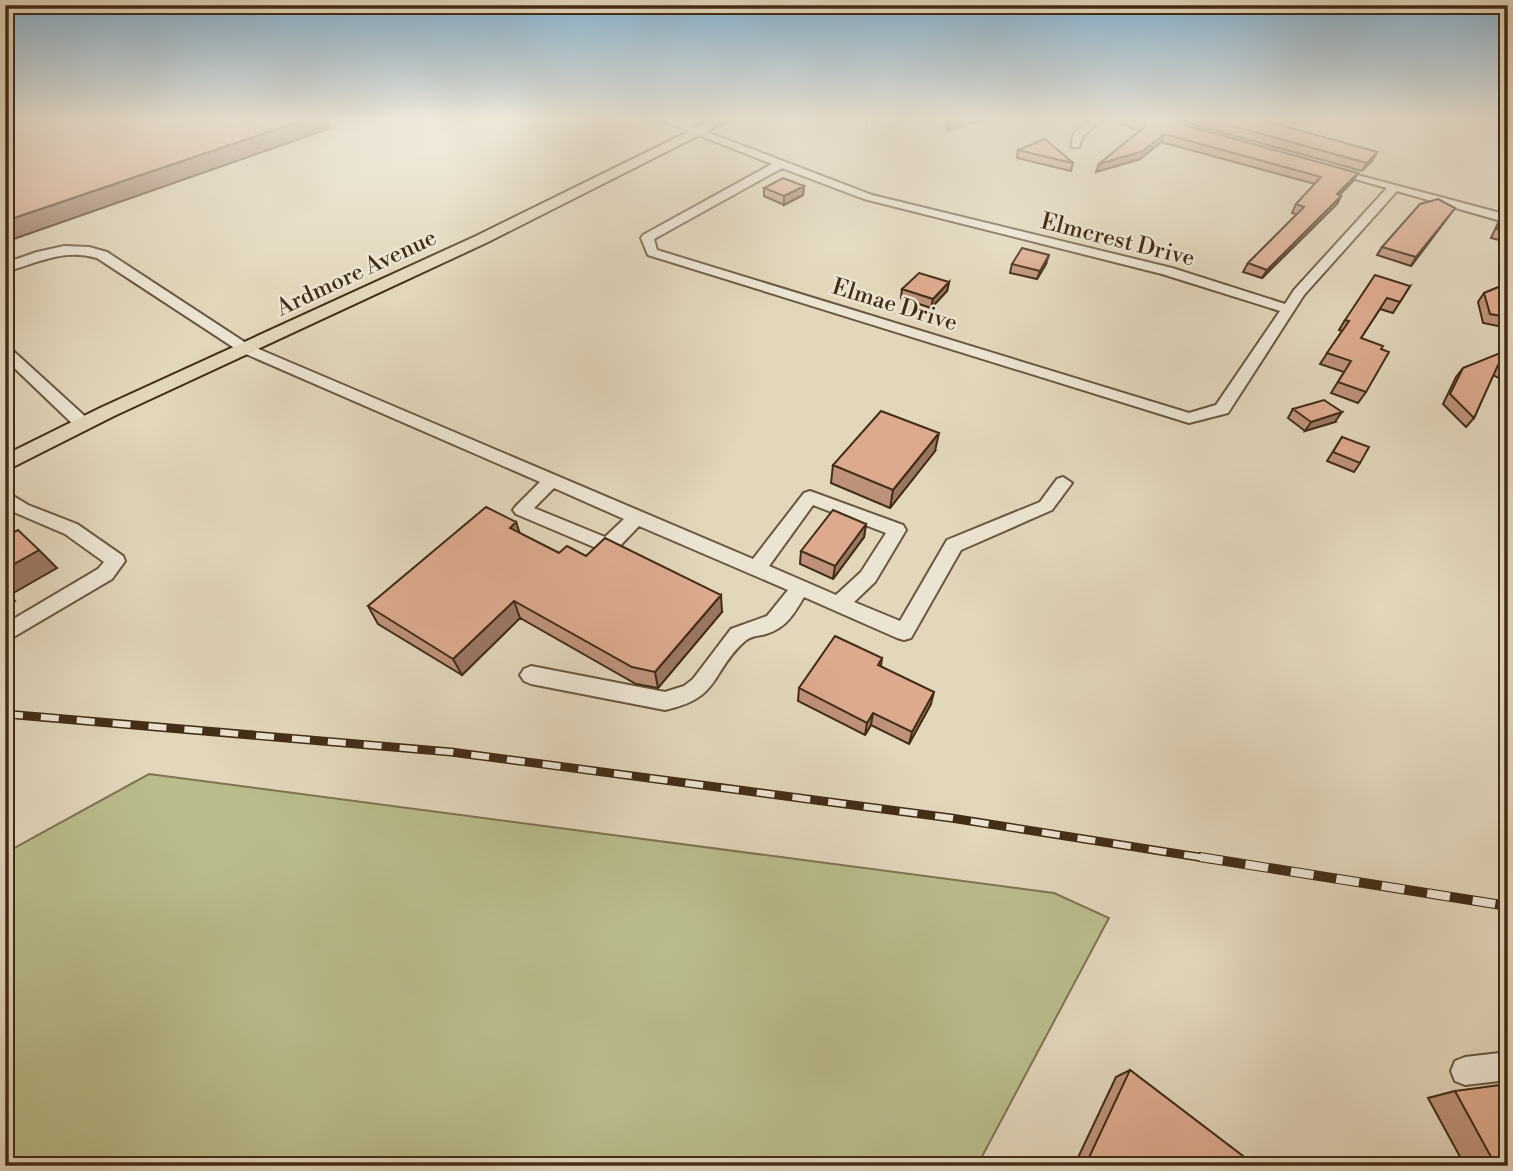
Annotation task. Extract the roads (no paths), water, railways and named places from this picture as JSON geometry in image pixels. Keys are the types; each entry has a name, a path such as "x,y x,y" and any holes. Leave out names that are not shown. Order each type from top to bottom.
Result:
{"main road":[{"name":"Ardmore Avenue","path":"5,464 83,424 482,239 614,174"}],"street":[{"name":"Elmae Drive","path":"763,174 647,238 652,252 1138,404"},
{"name":"Elmcrest Drive","path":"803,174 868,197 1167,271 1288,309"},
{"path":"1348,174 1508,219"},
{"path":"1138,404 1189,418 1222,410 1298,293 1395,187"},
{"path":"5,268 65,248 83,248 102,255 244,348 904,632 954,545 1046,506 1063,483"},
{"path":"5,351 83,424"},
{"path":"551,481 522,510 608,546 636,518"},
{"path":"756,569 810,497 897,530 868,577 839,604"},
{"path":"5,498 22,509 71,528 116,561 105,574 5,634"},
{"path":"531,674 664,701 683,699 699,689 739,634 770,624 781,616 800,588"},
{"path":"1465,1071 1508,1066"}],"railway":[{"path":"5,714 451,752 951,818 1211,859"},
{"path":"1200,857 1508,906"}]}
